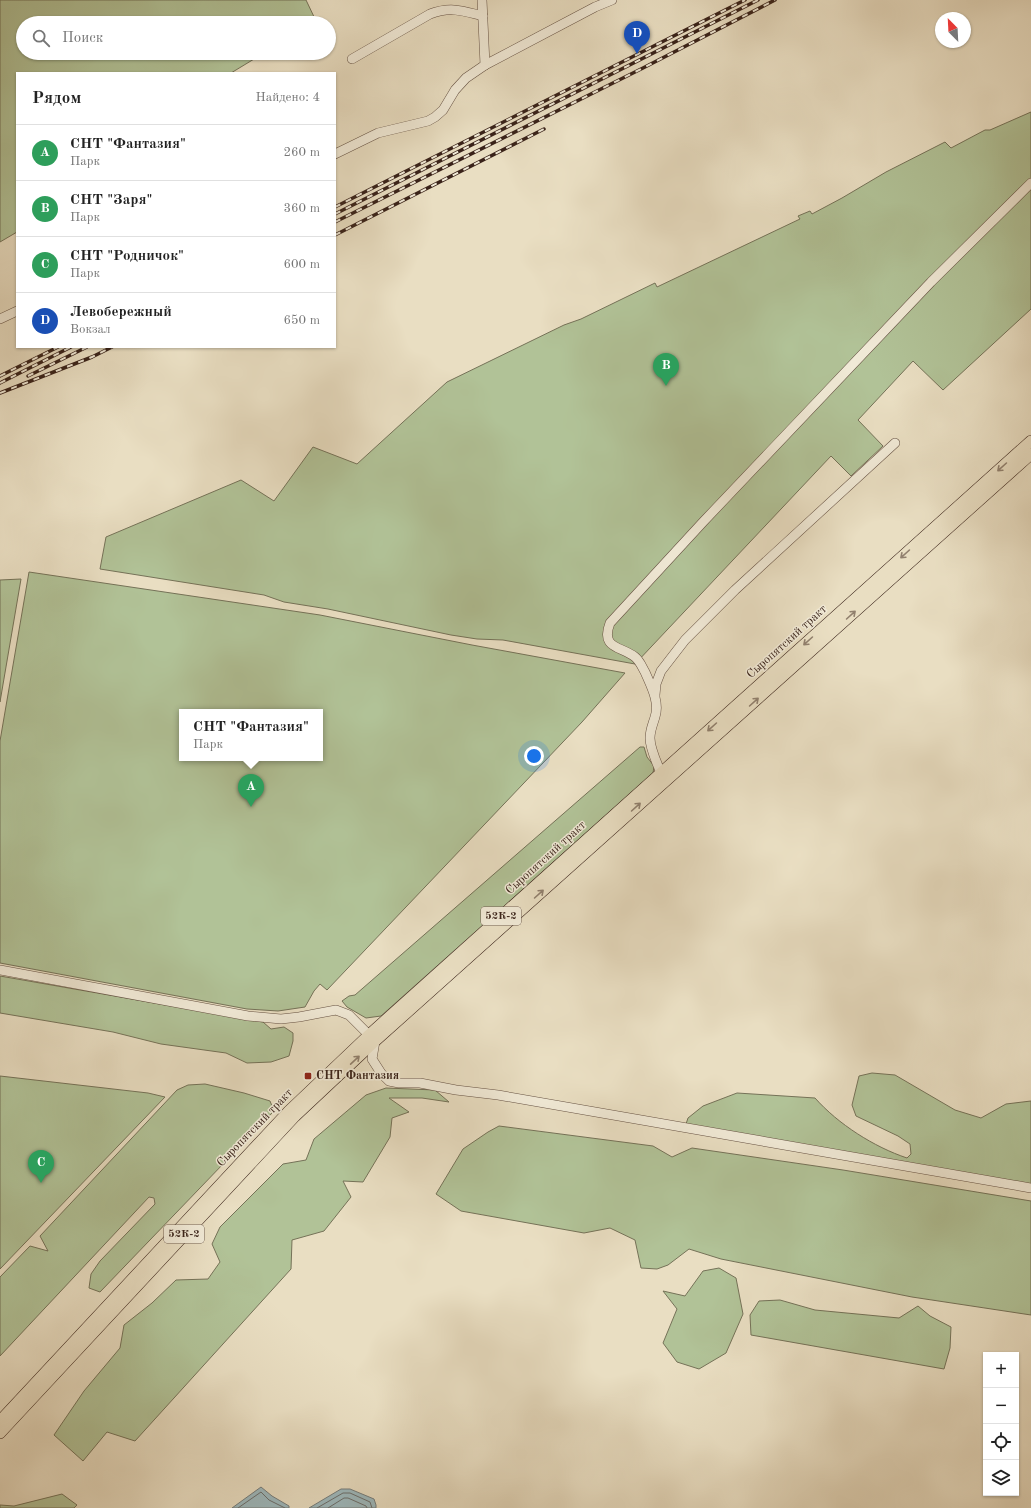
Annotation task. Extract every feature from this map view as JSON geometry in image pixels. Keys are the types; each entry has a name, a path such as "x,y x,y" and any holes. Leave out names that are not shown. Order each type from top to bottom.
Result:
{"main road":[{"name":"Сыропятский тракт","path":"0,1433 295,1116 372,1038 660,773 1031,441"},
{"name":"Сыропятский тракт","path":"0,1420 289,1111 1031,454"}],"street":[{"path":"482,0 485,65"},
{"path":"336,154 378,133 435,117 443,110 455,90 466,78 485,65 595,7 612,0"},
{"path":"352,59 430,14 440,10 454,8 483,16"},
{"path":"655,696 641,663 635,657 619,650 608,638 607,630 610,623 708,517 931,282 1031,183"},
{"path":"0,319 16,311"},
{"path":"660,773 650,739 657,709 655,696 656,684 661,671 685,640 735,590 895,443"},
{"path":"0,970 248,1016 281,1019 336,1010 349,1015 372,1038 372,1059 381,1073 389,1081 399,1083 420,1083 1031,1188"}],"green space":[{"path":"0,0 306,0 314,16 16,16 16,60 252,60 233,72 16,72 16,233 0,242"},
{"path":"1031,112 1031,309 943,390 913,361 858,420 883,446 851,476 831,456 635,664 503,640 477,639 451,635 328,609 284,602 264,595 100,569 106,537 241,480 274,501 313,447 357,464 447,382 655,283 657,287 800,219 798,216 810,211 812,214 886,172 945,142 951,148 985,130 990,130"},
{"path":"29,572 320,615 625,673 582,722 327,990 320,984 314,991 305,1007 278,1011 247,1009 0,963 0,741"},
{"path":"21,579 0,702 0,580"},
{"path":"640,747 644,747 647,757 654,766 653,773 381,1016 366,1018 347,1007 342,1001 349,996 355,995"},
{"path":"0,976 263,1022 271,1029 284,1027 293,1033 293,1041 289,1056 271,1062 247,1063 226,1053 161,1044 113,1032 0,1013"},
{"path":"872,1073 895,1075 955,1110 981,1118 1006,1104 1031,1101 1031,1187 685,1127 688,1118 703,1106 737,1093 815,1098 834,1117 857,1134 882,1148 907,1158 911,1154 910,1144 898,1136 856,1116 852,1105 859,1076"},
{"path":"0,1076 148,1093 165,1097 0,1269"},
{"path":"205,1084 270,1101 274,1111 100,1292 89,1288 91,1274 100,1261 155,1204 154,1198 149,1197 0,1356 0,1277 30,1246 48,1251 40,1236 177,1090 188,1085"},
{"path":"386,1088 435,1090 449,1102 422,1098 389,1098 409,1112 392,1118 390,1137 363,1182 343,1181 351,1197 324,1231 292,1240 291,1269 135,1441 107,1432 83,1461 54,1435 84,1391 120,1348 124,1325 152,1303 176,1280 208,1279 220,1262 212,1244 220,1227 283,1164 306,1160 314,1139 366,1095"},
{"path":"499,1126 653,1146 672,1157 692,1148 843,1170 1031,1201 1031,1315 912,1297 721,1259 689,1249 668,1265 657,1269 641,1268 635,1240 610,1228 584,1233 461,1211 436,1194 463,1149"},
{"path":"719,1268 736,1278 743,1314 726,1353 699,1369 677,1362 663,1343 677,1309 663,1291 685,1296 703,1271"},
{"path":"780,1300 815,1310 899,1318 918,1306 930,1316 951,1327 950,1348 944,1369 751,1335 750,1315 759,1301"},
{"path":"62,1494 77,1505 74,1508 0,1508 0,1505 14,1506"}],"water":[{"path":"261,1487 272,1496 289,1506 289,1508 232,1508"},
{"path":"341,1489 350,1489 374,1499 376,1508 309,1508"}],"railway":[{"path":"336,206 745,0"},
{"path":"336,213 758,0"},
{"path":"336,222 643,68 775,0"},
{"path":"336,234 544,129"},
{"path":"0,376 56,348"},
{"path":"0,383 69,348"},
{"path":"28,376 85,348"},
{"path":"0,393 92,357 110,348"}],"place":[{"name":"Левобережный","path":"637,54"},
{"name":"СНТ \"Заря\"","path":"666,386"},
{"name":"СНТ \"Фантазия\"","path":"251,807"},
{"name":"СНТ Фантазия","path":"308,1076"},
{"name":"СНТ \"Родничок\"","path":"41,1183"}]}
